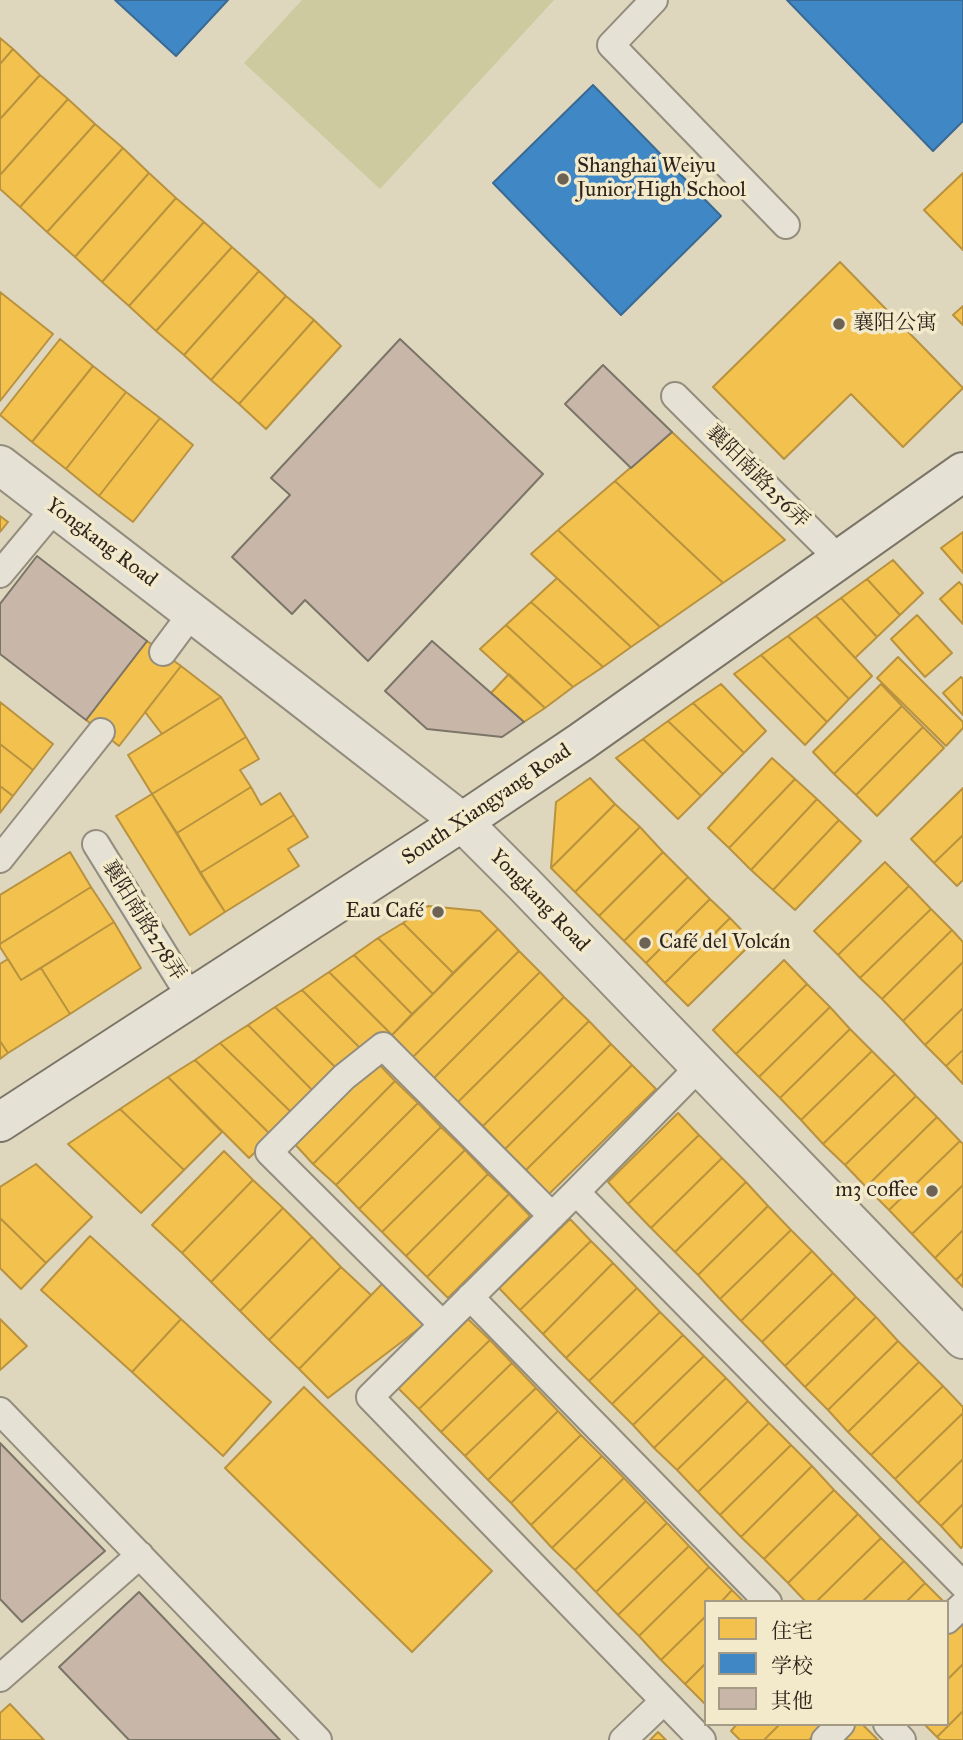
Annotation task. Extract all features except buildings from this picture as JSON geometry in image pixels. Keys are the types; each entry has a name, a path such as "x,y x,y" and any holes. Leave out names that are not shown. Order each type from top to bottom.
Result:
{"street":[{"name":"Yongkang Road","path":"0,466 462,822 963,1339"},
{"name":"South Xiangyang Road","path":"0,1122 581,742 963,472"}],"lane":[{"path":"654,0 611,45 786,225"},
{"name":"襄阳南路256弄","path":"675,396 839,559"},
{"path":"0,574 55,508"},
{"path":"163,652 192,613"},
{"path":"0,859 100,732"},
{"name":"襄阳南路278弄","path":"96,844 191,998"},
{"path":"442,1324 269,1152 344,1077 383,1046 552,1216"},
{"path":"700,1066 370,1397 702,1740"},
{"path":"576,1192 963,1586"},
{"path":"470,1297 766,1600"},
{"path":"0,1411 318,1740"},
{"path":"0,1678 140,1555"},
{"path":"949,1618 963,1605"},
{"path":"623,1740 664,1701"},
{"path":"825,1740 839,1726"},
{"path":"889,1726 902,1740"}],"shaded area":[{"path":"302,0 554,0 380,189 244,63"}],"place":[{"name":"Shanghai Weiyu Junior High School","path":"563,179"},
{"name":"襄阳公寓","path":"839,324"},
{"name":"Eau Café","path":"438,912"},
{"name":"Café del Volcán","path":"645,943"},
{"name":"m3 сoffee","path":"932,1191"}]}
